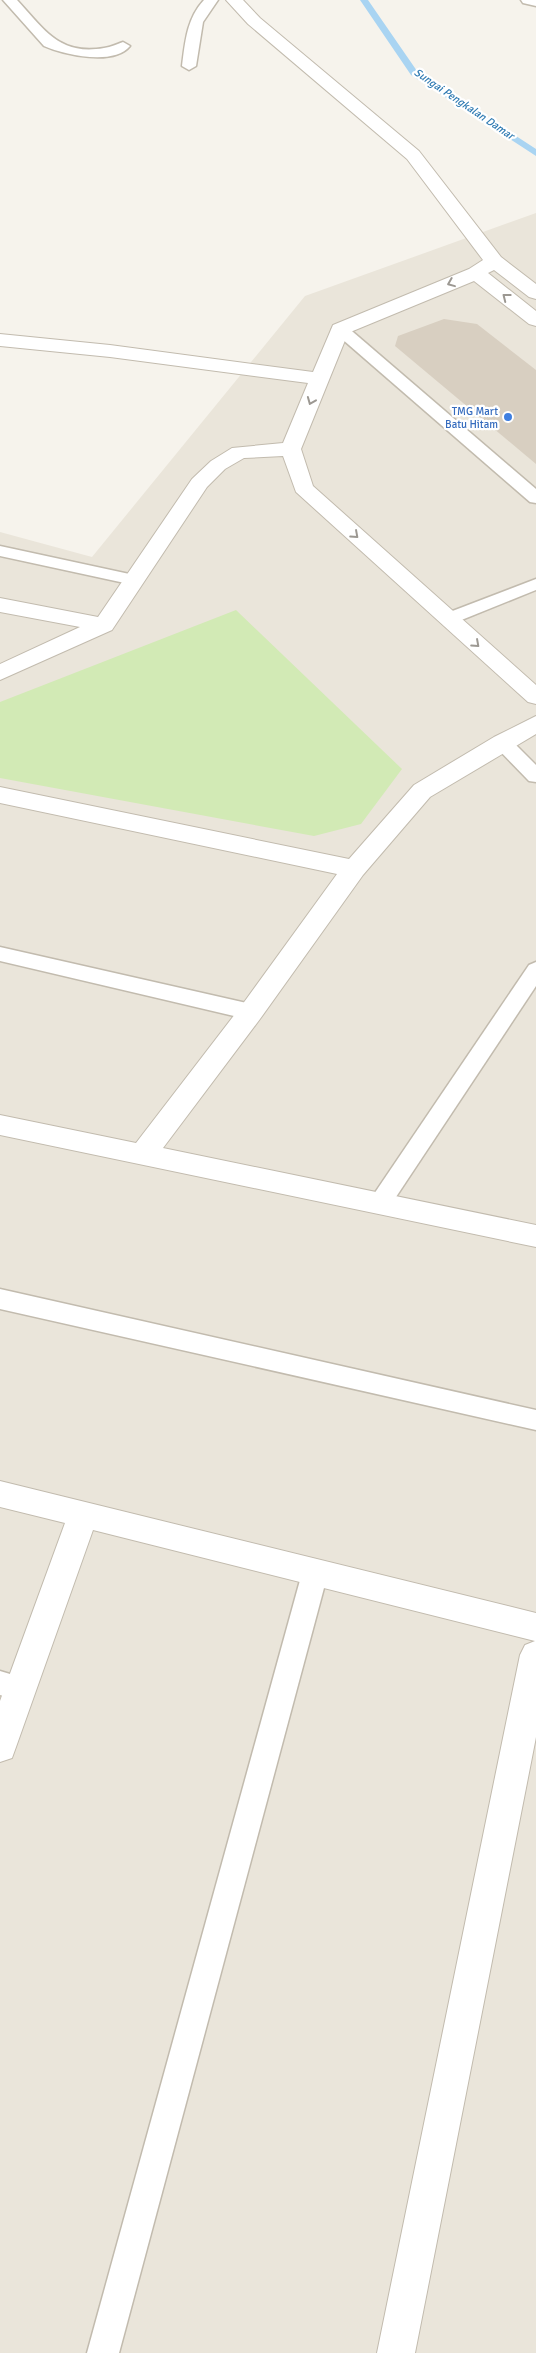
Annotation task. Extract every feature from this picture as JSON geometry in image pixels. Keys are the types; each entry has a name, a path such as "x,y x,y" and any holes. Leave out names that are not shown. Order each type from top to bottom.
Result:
{"street":[{"path":"234,0 254,21 413,155 494,261 536,293"},
{"path":"494,261 476,273 340,329 291,449 303,488 536,697"},
{"path":"476,273 536,320"},
{"path":"0,340 110,351 320,379"},
{"path":"0,673 104,625 199,484 218,465 239,452 291,449"},
{"path":"0,605 104,625"},
{"path":"143,1154 251,1012 354,870 422,791 502,742 536,724"},
{"path":"0,795 354,870"},
{"path":"0,1125 536,1236"},
{"path":"0,1494 536,1627"},
{"path":"0,1747 10,1686 83,1515"},
{"path":"396,2353 536,1655"}],"lane":[{"path":"10,0 49,43 56,47 95,53 113,51 123,46"},
{"path":"188,66 197,19 204,6 210,0"},
{"path":"528,0 536,2"},
{"path":"340,329 536,498"},
{"path":"0,551 134,580"},
{"path":"448,619 536,584"},
{"path":"502,742 536,776"},
{"path":"0,954 251,1012"},
{"path":"380,1203 536,970"},
{"path":"0,1299 536,1420"},
{"path":"103,2353 316,1573"}],"shaded area":[{"path":"536,213 536,2353 0,2353 0,532 92,557 305,296"}],"green space":[{"path":"236,610 402,769 361,824 314,836 0,778 0,702"}],"building":[{"name":"TMG Mart Batu Hitam","path":"444,319 477,324 536,370 536,464 395,346 398,336"}],"waterway":[{"name":"Sungai Pengkalan Damar","path":"364,0 414,73 536,153"}],"place":[{"name":"TMG Mart Batu Hitam","path":"508,417"}]}
